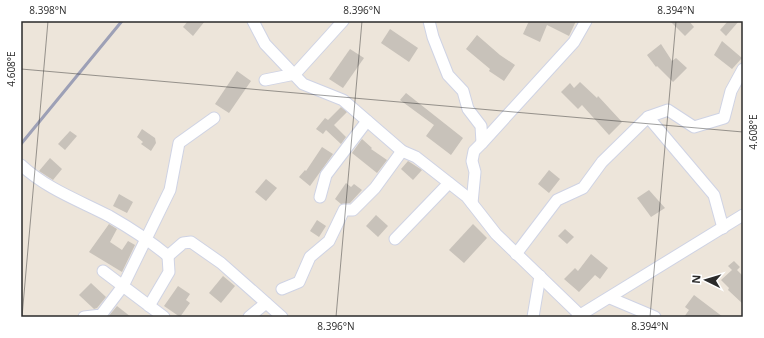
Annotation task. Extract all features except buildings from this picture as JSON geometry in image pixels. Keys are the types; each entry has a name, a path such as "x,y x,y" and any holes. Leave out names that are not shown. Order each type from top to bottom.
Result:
{"street":[{"path":"253,21 265,44 304,84 343,100 402,151 416,157 467,197 496,234 540,276 578,316 610,298 743,215"},
{"path":"265,80 295,74 343,21"},
{"path":"429,21 433,37 448,75 463,91 468,109 481,126 482,142"},
{"path":"472,203 475,172 472,161 474,151 574,42 586,21"},
{"path":"516,254 557,200 584,188 602,162 648,117 668,110 694,127 724,118 731,91 743,69"},
{"path":"648,117 714,195 723,228"},
{"path":"84,317 101,315 123,286 170,190 179,143 214,118"},
{"path":"320,197 326,175 367,121"},
{"path":"282,289 299,282 310,257 329,241 344,210 353,210 375,188 402,151"},
{"path":"22,168 53,189 108,216 147,239 168,256 169,272 149,306"},
{"path":"395,239 449,183"},
{"path":"168,256 183,243 191,242 220,263 282,317"},
{"path":"103,271 164,317"},
{"path":"533,317 540,276"},
{"path":"610,298 655,317"},
{"path":"249,317 266,303"}],"railway":[{"path":"21,144 122,21"}]}
